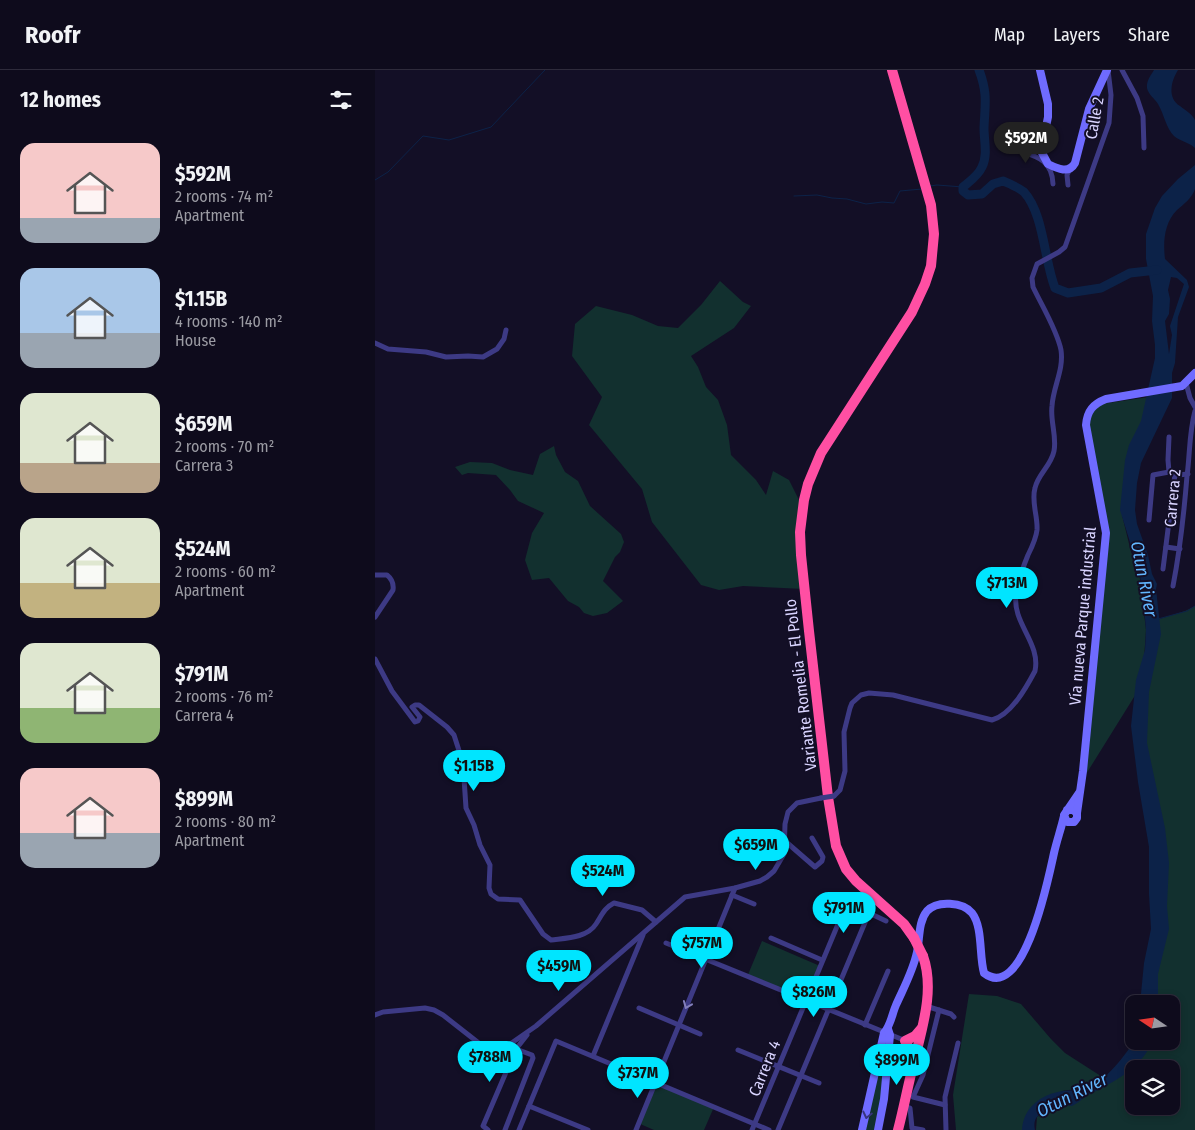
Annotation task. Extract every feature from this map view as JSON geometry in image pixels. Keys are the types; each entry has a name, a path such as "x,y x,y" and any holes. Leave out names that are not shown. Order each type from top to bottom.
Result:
{"highway":[{"name":"Variante Romelia - El Pollo","path":"892,70 928,193 934,234 931,266 916,304 828,441 814,467 804,500 800,532 831,823 836,846 846,869 856,882 904,924 914,938 923,956 929,983 907,1107 898,1130"},
{"path":"913,1065 911,1051 905,1041 915,1036 922,1028"},
{"path":"888,1060 899,1059 913,1065"}],"main road":[{"path":"1040,70 1048,104 1048,117 1041,151 1048,164 1058,168 1070,169 1075,162 1089,109 1108,70"},
{"path":"1184,384 1195,373"},
{"name":"Vía nueva Parque industrial","path":"1061,834 1077,818 1106,533 1085,425 1087,416 1096,402 1184,384"},
{"name":"Vía nueva Parque industrial","path":"888,1032 896,1006 912,971 922,921 927,911 937,904 963,907 972,913 976,923 985,973 996,978 1011,971 1030,938 1041,908 1066,813 1079,792"},
{"path":"1073,822 1067,822 1066,813 1073,810 1077,813"},
{"path":"877,1130 884,1099 888,1060 888,1032"},
{"path":"862,1130 888,1032"}],"street":[{"name":"Calle 2","path":"785,841 786,817 791,808 803,801 835,796 840,790 845,770 844,732 849,708 861,695 869,693 893,695 992,720 1008,712 1035,671 1035,653 1016,605 1016,596 1037,531 1034,503 1035,489 1053,454 1055,440 1051,417 1052,405 1062,360 1058,340 1033,288 1032,278 1037,264 1065,247 1109,123 1111,95 1108,70"},
{"path":"1122,70 1137,98 1143,116 1144,148"},
{"path":"1011,148 1048,164 1053,173 1053,184"},
{"path":"1068,185 1067,176 1070,169"},
{"path":"375,343 389,349 425,352 446,357 483,357 497,349 504,339 506,330"},
{"path":"1184,384 1189,398 1195,407"},
{"name":"Carrera 2","path":"1173,586 1180,549 1188,474 1189,442 1195,411"},
{"path":"1163,569 1172,473 1169,437"},
{"path":"1149,520 1153,475 1188,474"},
{"path":"1166,547 1180,549"},
{"path":"375,575 387,575 391,578 394,585 393,590 375,617"},
{"path":"375,660 392,691 415,722 418,721 419,717 413,707 415,705 447,727 454,735 463,763 466,808 474,825 479,845 490,864 489,888 491,894 498,899 520,900 543,934 551,940 587,933 595,926 606,907 614,903 643,910 656,922"},
{"path":"785,841 815,867 822,861 823,857 812,838"},
{"path":"375,1015 425,1008 434,1010 487,1048 503,1049 536,1026 685,897 735,888 760,881 767,877 784,854 785,841"},
{"path":"635,1130 735,888"},
{"path":"732,895 754,904"},
{"name":"Carrera 4","path":"752,1130 846,904 852,902 869,910 869,913"},
{"path":"778,1130 869,913 887,921"},
{"path":"593,1056 644,932"},
{"path":"771,938 822,960"},
{"path":"665,944 865,1025 888,1032 918,1046"},
{"path":"865,1025 888,970"},
{"path":"926,1006 951,1014 954,1017"},
{"path":"639,1008 700,1034"},
{"path":"923,1130 912,1129 907,1107 923,1075 939,1010"},
{"path":"488,1130 483,1126 516,1049 536,1026"},
{"path":"519,1130 556,1041 769,1130"},
{"path":"946,1130 945,1097 958,1043"},
{"path":"505,1130 533,1058 533,1056 516,1049"},
{"path":"738,1050 819,1083"},
{"path":"913,1097 945,1105"},
{"path":"529,1106 588,1130"}],"green space":[{"path":"720,281 743,302 751,306 734,328 691,356 698,367 706,387 718,400 727,425 731,455 756,480 766,495 773,471 789,480 803,508 804,589 743,586 719,590 701,585 652,522 642,489 589,425 602,397 572,356 575,324 596,306 632,315 658,326 678,328 701,305"},
{"path":"1156,396 1122,515 1131,552 1139,571 1146,630 1143,674 1153,621 1195,606 1195,1130 1036,1130 1037,1117 1054,1102 1092,1093 1125,1060 1135,1050 1180,1050 1180,995 1151,995 1158,938 1147,786 1144,681 1083,779 1106,533 1086,419 1101,404"},
{"path":"554,446 556,455 565,472 578,481 590,506 621,534 624,542 603,581 623,601 607,613 593,616 584,613 579,607 568,601 549,578 532,580 525,560 532,533 544,513 518,501 496,475 468,473 462,475 455,467 470,462 492,463 510,470 533,475 540,454"},
{"path":"762,941 820,966 805,1001 747,977"},
{"path":"969,994 997,996 1021,1004 1065,1053 1107,1080 1090,1087 1062,1091 1023,1130 956,1130 953,1095"},
{"path":"884,1033 890,1035 878,1130 862,1130"},
{"path":"655,1082 714,1107 704,1130 654,1130 638,1123"}],"water":[{"path":"1154,70 1178,70 1171,89 1173,99 1195,120 1195,148 1171,133 1158,104 1149,92 1147,83"},
{"name":"Otun River","path":"1195,165 1194,192 1169,221 1164,239 1165,259 1187,280 1189,287 1178,317 1175,363 1172,373 1172,398 1141,463 1135,510 1137,524 1148,555 1152,574 1157,584 1161,634 1149,692 1147,743 1165,828 1169,863 1167,906 1169,929 1158,974 1158,995 1141,995 1144,963 1151,929 1149,847 1131,726 1136,680 1145,650 1146,630 1139,571 1120,510 1125,460 1129,445 1141,421 1155,358 1152,321 1153,296 1146,259 1146,234 1155,208 1162,196","holes":["1171,277 1177,278 1184,284 1170,326 1172,335 1169,354 1165,321 1169,314 1170,299 1168,290"]},
{"name":"Otun River","path":"1128,1050 1148,1050 1140,1060 1125,1060 1125,1074 1072,1106 1064,1105 1041,1114 1035,1120 1035,1130 1022,1130 1026,1115 1035,1103 1047,1095 1063,1091 1086,1089 1095,1085 1115,1067"}],"waterway":[{"path":"375,180 388,172 423,136 449,140 491,127 545,70"},
{"path":"979,70 984,86 985,99 985,158 980,170 963,187 963,191 968,195 982,194 993,184 1003,181 1024,192 1036,212 1055,288 1068,293 1101,288 1130,273 1157,270"},
{"path":"930,186 963,187"},
{"path":"794,196 817,195 866,204 894,203 900,191 922,189"},
{"name":"Otun River","path":"1158,619 1187,611 1195,606"}]}
